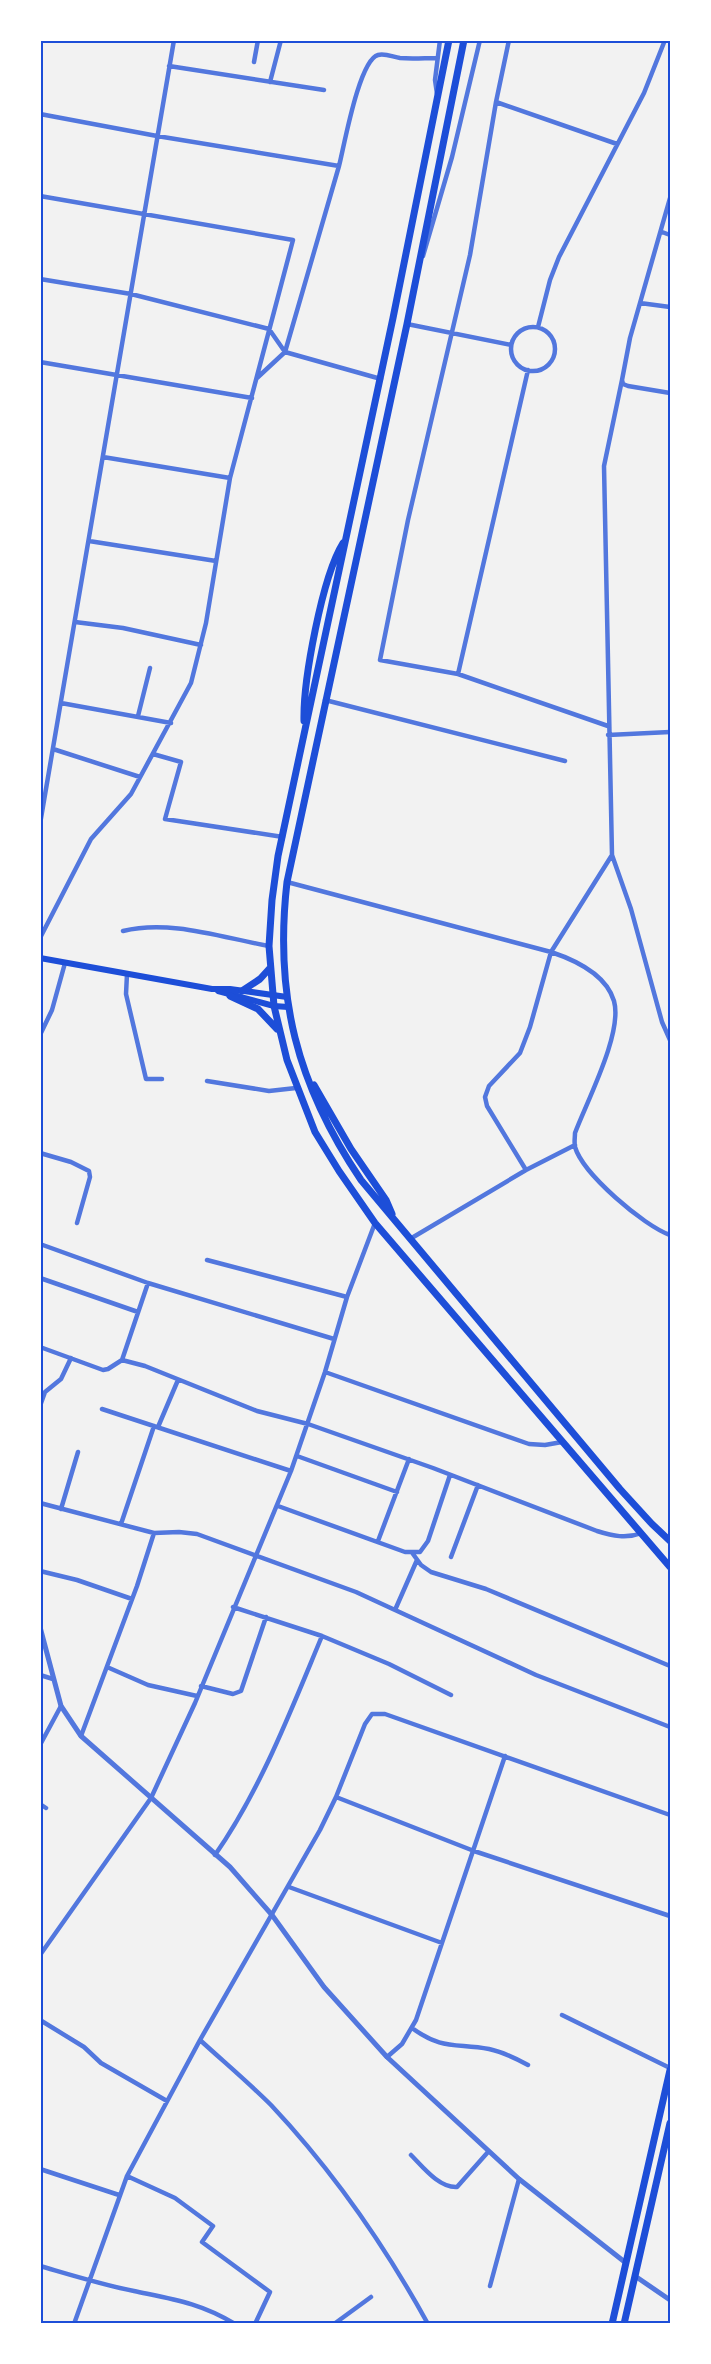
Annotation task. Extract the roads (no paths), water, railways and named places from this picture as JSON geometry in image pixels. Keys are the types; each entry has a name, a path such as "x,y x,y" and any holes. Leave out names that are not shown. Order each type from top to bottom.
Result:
{"main road":[{"path":"449,40 381,379 346,537 333,564 314,640 303,700 305,733 272,900 269,946 274,1006 296,1088 306,1113 326,1151 375,1222 670,1567"},
{"path":"464,40 407,324 287,882 283,927 286,997 301,1062 351,1149 386,1200 394,1221 620,1489 670,1541"},
{"path":"40,958 212,989 286,997"},
{"path":"242,991 260,979 270,968"},
{"path":"212,989 258,1009 279,1031"},
{"path":"230,996 288,1007"},
{"path":"612,2324 670,2069"},
{"path":"624,2324 670,2123"}],"street":[{"path":"40,825 174,40"},
{"path":"254,62 258,40"},
{"path":"270,82 281,40"},
{"path":"437,97 435,80 440,40"},
{"path":"415,285 449,167 480,40"},
{"path":"509,40 470,255 408,520 380,660 458,674 608,726"},
{"path":"538,327 550,280 559,257 644,93 665,40"},
{"path":"256,379 285,352 339,166 359,86 370,60 376,55 385,54 403,58 437,58"},
{"path":"169,66 324,90"},
{"path":"496,102 618,144"},
{"path":"40,114 339,166"},
{"path":"40,196 293,240 230,478 201,645 191,683 140,777 117,812 91,839 40,938"},
{"path":"670,198 640,303 604,466 612,855 631,909 662,1022 670,1040"},
{"path":"662,232 670,235"},
{"path":"40,279 131,294 269,329 285,352 381,379"},
{"path":"640,303 670,307"},
{"path":"407,324 511,345"},
{"path":"538,327 552,337 554,355 548,365 540,369 528,370 516,362 511,345 520,331 538,327"},
{"path":"40,362 252,398"},
{"path":"458,674 528,370"},
{"path":"622,380 623,384 628,386 670,393"},
{"path":"103,457 230,478"},
{"path":"89,541 216,561"},
{"path":"75,622 123,628 201,645"},
{"path":"138,716 150,668"},
{"path":"325,700 565,761"},
{"path":"61,703 171,723"},
{"path":"608,735 670,732"},
{"path":"53,749 140,777"},
{"path":"153,754 181,762 165,819 283,837"},
{"path":"40,774 49,778"},
{"path":"526,1170 487,1106 485,1097 489,1086 520,1053 530,1027 551,952 612,855"},
{"path":"287,882 551,952 573,960 594,974 614,999 616,1013 610,1044 575,1133 575,1145 579,1155 598,1179 623,1205 656,1230 670,1235"},
{"path":"123,931 143,926 176,929 269,946"},
{"path":"40,1035 52,1010 65,963"},
{"path":"127,974 126,994 146,1079 162,1079"},
{"path":"207,1081 269,1091 296,1088"},
{"path":"410,1239 526,1170 575,1145"},
{"path":"40,1154 71,1162 89,1170 90,1177 77,1223"},
{"path":"40,1955 151,1798 278,1506 326,1372 347,1297 375,1222"},
{"path":"40,1244 148,1283 334,1338"},
{"path":"207,1260 347,1297"},
{"path":"40,1278 138,1312"},
{"path":"40,1347 103,1370 108,1369 122,1360 148,1283"},
{"path":"40,1406 45,1392 61,1379 70,1358"},
{"path":"122,1360 145,1366 257,1411 308,1424 409,1459 597,1531 621,1537 642,1533"},
{"path":"326,1372 529,1444 545,1445 562,1442"},
{"path":"121,1524 156,1427 178,1380"},
{"path":"102,1409 291,1470"},
{"path":"61,1509 78,1452"},
{"path":"297,1456 397,1492"},
{"path":"378,1541 409,1459"},
{"path":"413,1554 425,1547 450,1475"},
{"path":"451,1557 478,1485"},
{"path":"40,1503 154,1533 197,1534 356,1592 536,1675 670,1727"},
{"path":"278,1506 413,1554 431,1572 486,1589 670,1666"},
{"path":"81,1736 154,1533"},
{"path":"395,1610 417,1560"},
{"path":"40,1571 77,1580 132,1599"},
{"path":"233,1607 322,1636 389,1664 451,1695"},
{"path":"201,1686 233,1694 241,1691 267,1617"},
{"path":"40,1627 61,1706 81,1736 230,1867 272,1915 324,1987 387,2058 519,2179 626,2263"},
{"path":"215,1855 232,1830 263,1769 322,1636"},
{"path":"107,1667 153,1686 171,1688 197,1696"},
{"path":"40,1675 53,1679"},
{"path":"40,1745 61,1706"},
{"path":"74,2324 118,2195 127,2176 200,2040 289,1887 336,1797 364,1724 372,1714 385,1714 670,1815"},
{"path":"387,2058 402,2044 412,2028 474,1851 504,1756"},
{"path":"336,1797 474,1851 670,1916"},
{"path":"40,1804 46,1808"},
{"path":"289,1887 442,1943"},
{"path":"562,2015 670,2069"},
{"path":"40,2020 84,2047 101,2063 167,2101"},
{"path":"412,2028 428,2039 443,2045 490,2049 528,2065"},
{"path":"200,2040 270,2105 312,2154 376,2240 428,2324"},
{"path":"411,2155 444,2186 452,2188 457,2187 488,2152"},
{"path":"40,2169 118,2195"},
{"path":"127,2176 175,2198 213,2226 202,2242 270,2292 255,2324"},
{"path":"490,2286 519,2179"},
{"path":"40,2266 134,2292 173,2298 199,2306 235,2324"},
{"path":"635,2276 670,2300"},
{"path":"334,2324 371,2297"}]}
